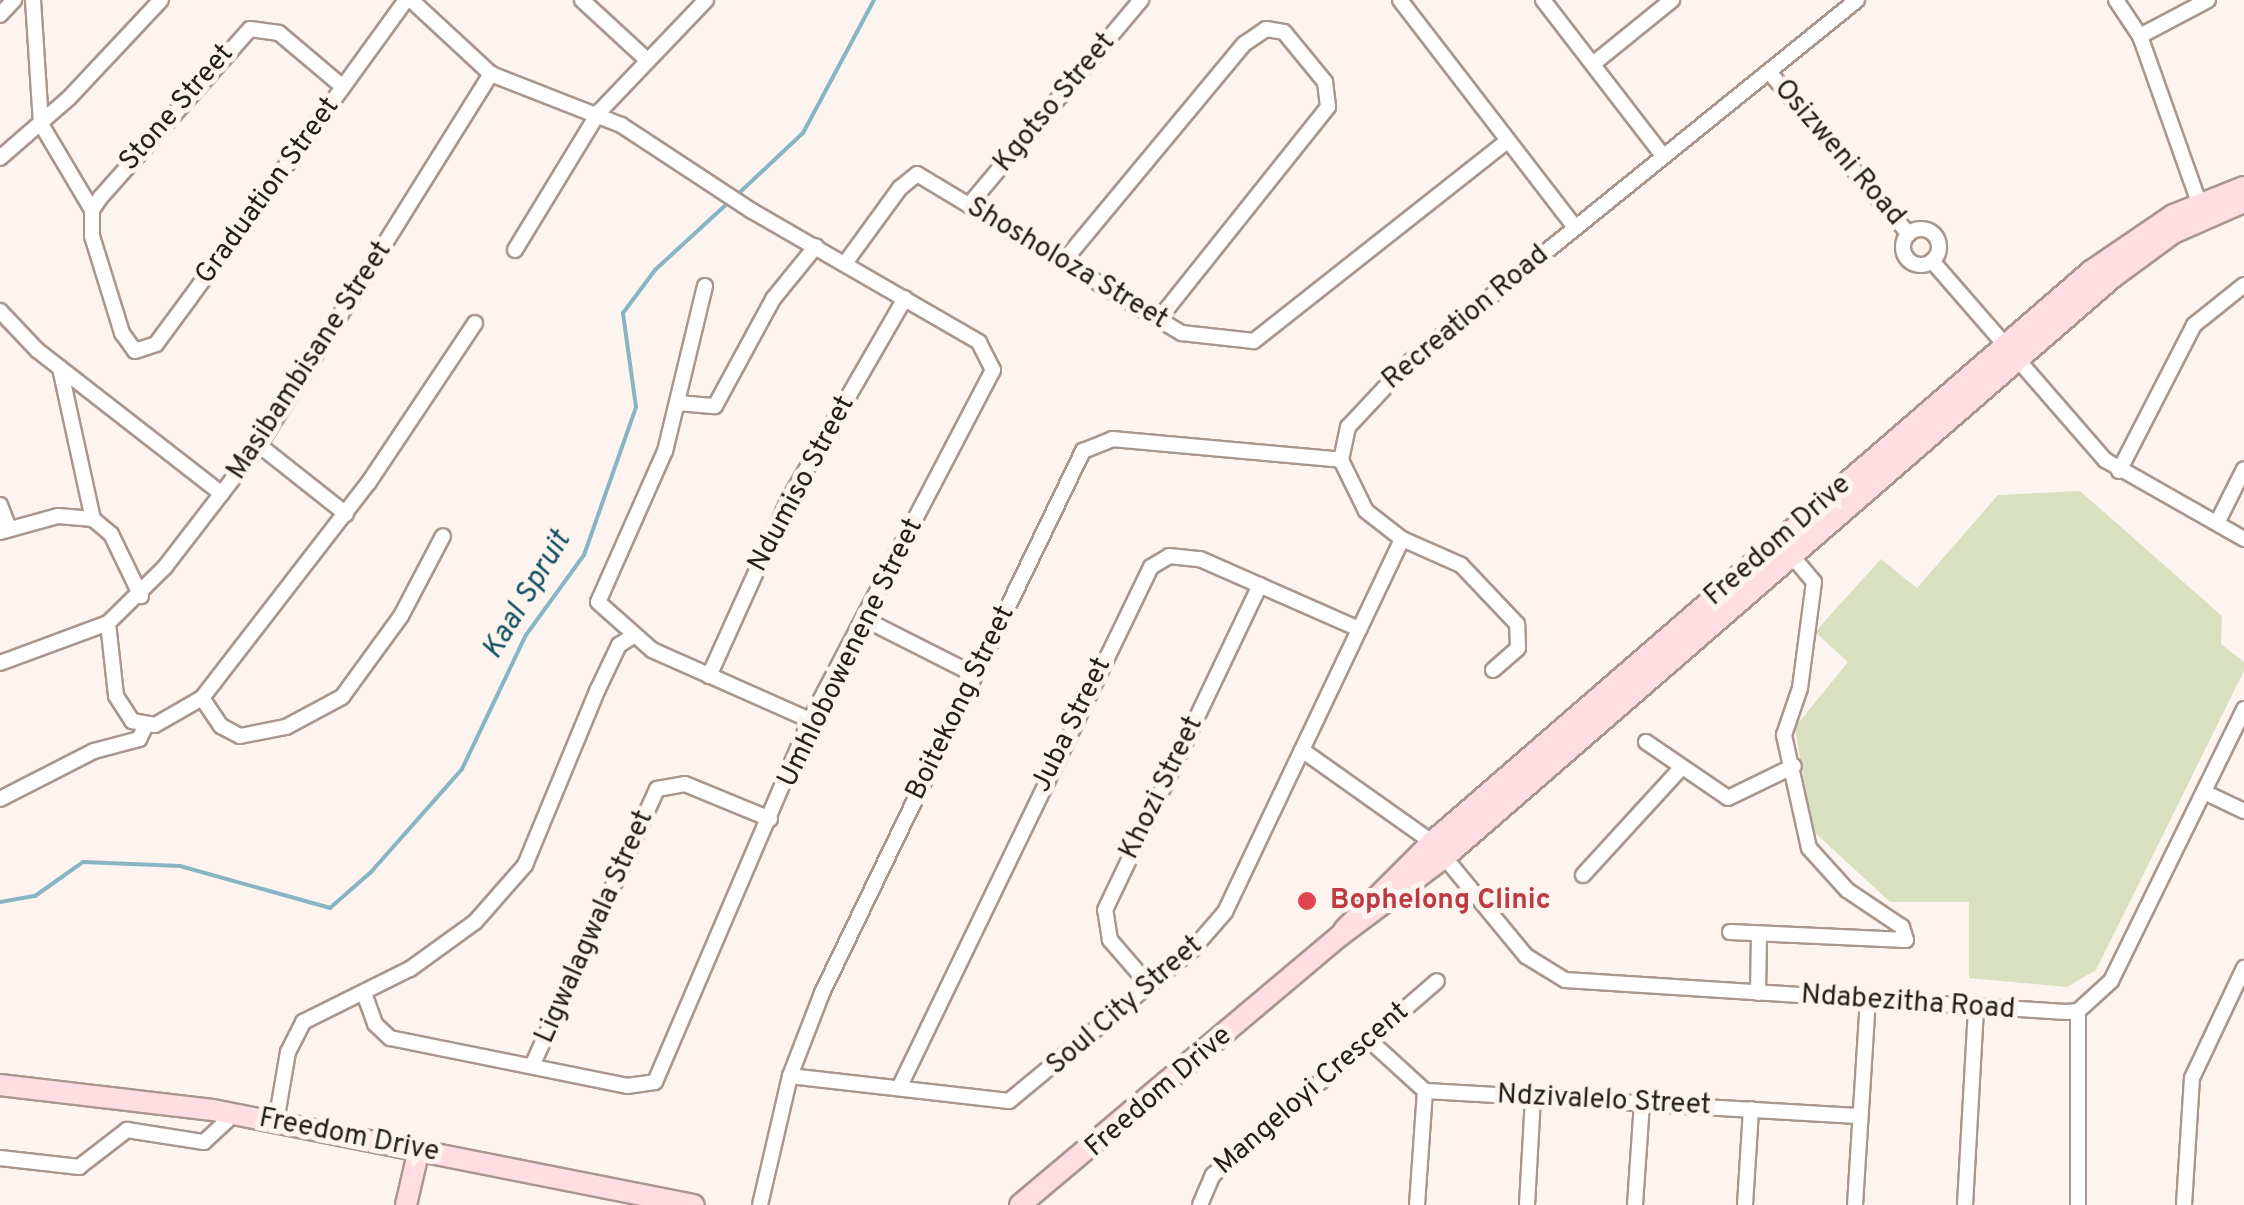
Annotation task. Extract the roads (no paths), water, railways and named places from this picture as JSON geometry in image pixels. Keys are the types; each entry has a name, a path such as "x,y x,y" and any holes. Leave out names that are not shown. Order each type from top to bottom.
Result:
{"street":[{"path":"0,15 14,0"},
{"path":"33,0 41,124 92,210"},
{"path":"0,158 41,124 161,0"},
{"path":"409,0 490,74"},
{"name":"Graduation Street","path":"92,210 92,236 122,333 140,353 156,344 409,0"},
{"path":"582,0 646,59"},
{"path":"515,250 599,112 706,0"},
{"name":"Kgotso Street","path":"968,205 1140,0"},
{"path":"1400,0 1576,227"},
{"path":"1543,0 1664,156"},
{"path":"1593,64 1672,0"},
{"name":"Recreation Road","path":"1341,460 1348,428 1373,395 1857,0"},
{"path":"2116,0 2140,36 2202,210"},
{"path":"2140,36 2208,0"},
{"name":"Stone Street","path":"92,210 250,29 279,32 343,87"},
{"path":"1064,262 1244,44 1266,29 1284,32 1325,82 1328,107 1158,319"},
{"name":"Osizweni Road","path":"1769,72 1909,234"},
{"name":"Umhlobowenene Street","path":"366,996 386,1036 626,1086 655,1082 810,720 993,370 979,342 752,211 599,112 490,74"},
{"name":"Masibambisane Street","path":"0,663 108,622 141,596 259,445 490,74"},
{"name":"Shosholoza Street","path":"846,262 912,176 926,176 1158,319 1191,335 1260,338 1507,141"},
{"name":"Freedom Drive","path":"1020,1205 1341,935 2011,353 2202,210 2244,187"},
{"name":"Freedom Drive","path":"2202,210 2244,202"},
{"path":"1932,261 1939,249 1935,236 1922,229 1909,234 1903,246 1908,258 1932,261 2118,471 2244,539"},
{"path":"678,403 715,406 773,299 816,246"},
{"path":"2118,471 2194,325 2244,285"},
{"path":"705,286 678,403 658,468 599,597 602,610 652,650 810,720"},
{"name":"Ndumiso Street","path":"709,676 788,500 905,298"},
{"path":"0,311 60,368 222,494"},
{"path":"0,799 94,750 140,739 145,727 202,698 346,514 475,323"},
{"name":"Freedom Drive","path":"1439,850 1790,552 2011,353"},
{"path":"60,368 93,519"},
{"name":"Boitekong Street","path":"760,1205 790,1076 822,992 1089,445 1112,439 1341,460"},
{"path":"259,445 346,514"},
{"path":"1341,460 1366,511 1402,539 1468,570 1517,624 1518,648 1493,670"},
{"path":"2217,523 2244,469"},
{"path":"0,505 4,531 58,516 93,519 111,534 141,596"},
{"path":"202,698 221,726 240,736 286,727 342,697 401,616 443,536"},
{"name":"Soul City Street","path":"790,1076 1009,1100 1149,985 1219,921 1402,539"},
{"path":"1730,932 1906,940 1898,924 1858,900 1813,853 1784,731 1800,688 1814,582 1790,552"},
{"name":"Juba Street","path":"898,1088 1144,574 1162,558 1184,556 1359,629"},
{"name":"Khozi Street","path":"1149,985 1110,940 1105,910 1260,585"},
{"path":"864,618 975,675"},
{"path":"108,622 118,705 145,727"},
{"path":"276,1122 296,1030 318,1009 366,996 475,922 525,865 598,689 619,646 632,637"},
{"path":"2078,1205 2078,1011 2115,974 2244,709"},
{"path":"1646,742 1731,798 1794,766"},
{"name":"Ndabezitha Road","path":"1302,750 1439,850 1526,956 1555,976 1758,993 2078,1011"},
{"path":"1583,875 1681,768"},
{"name":"Ligwalagwala Street","path":"532,1066 658,790 685,784 770,819"},
{"path":"2204,792 2244,811"},
{"path":"1758,993 1759,934"},
{"path":"2184,1205 2192,1078 2244,968"},
{"name":"Mangeloyi Crescent","path":"1200,1205 1210,1178 1437,981"},
{"path":"1854,1205 1868,999"},
{"path":"1965,1205 1976,1007"},
{"path":"1369,1040 1424,1091 1418,1205"},
{"name":"Freedom Drive","path":"0,1086 234,1114 694,1205"},
{"name":"Ndzivalelo Street","path":"1424,1091 1859,1116"},
{"path":"1527,1205 1533,1097"},
{"path":"1636,1205 1642,1103"},
{"path":"1745,1205 1751,1109"},
{"path":"0,1158 86,1165 127,1130 204,1142 234,1114"},
{"path":"406,1205 419,1150"}],"waterway":[{"name":"Kaal Spruit","path":"738,194 803,133 874,0"},
{"name":"Kaal Spruit","path":"0,902 35,896 83,862 180,866 330,908 371,872 462,769 526,635 584,555 636,407 623,313 655,270 731,200"}],"place":[{"name":"Bophelong Clinic","path":"1307,901"}]}
